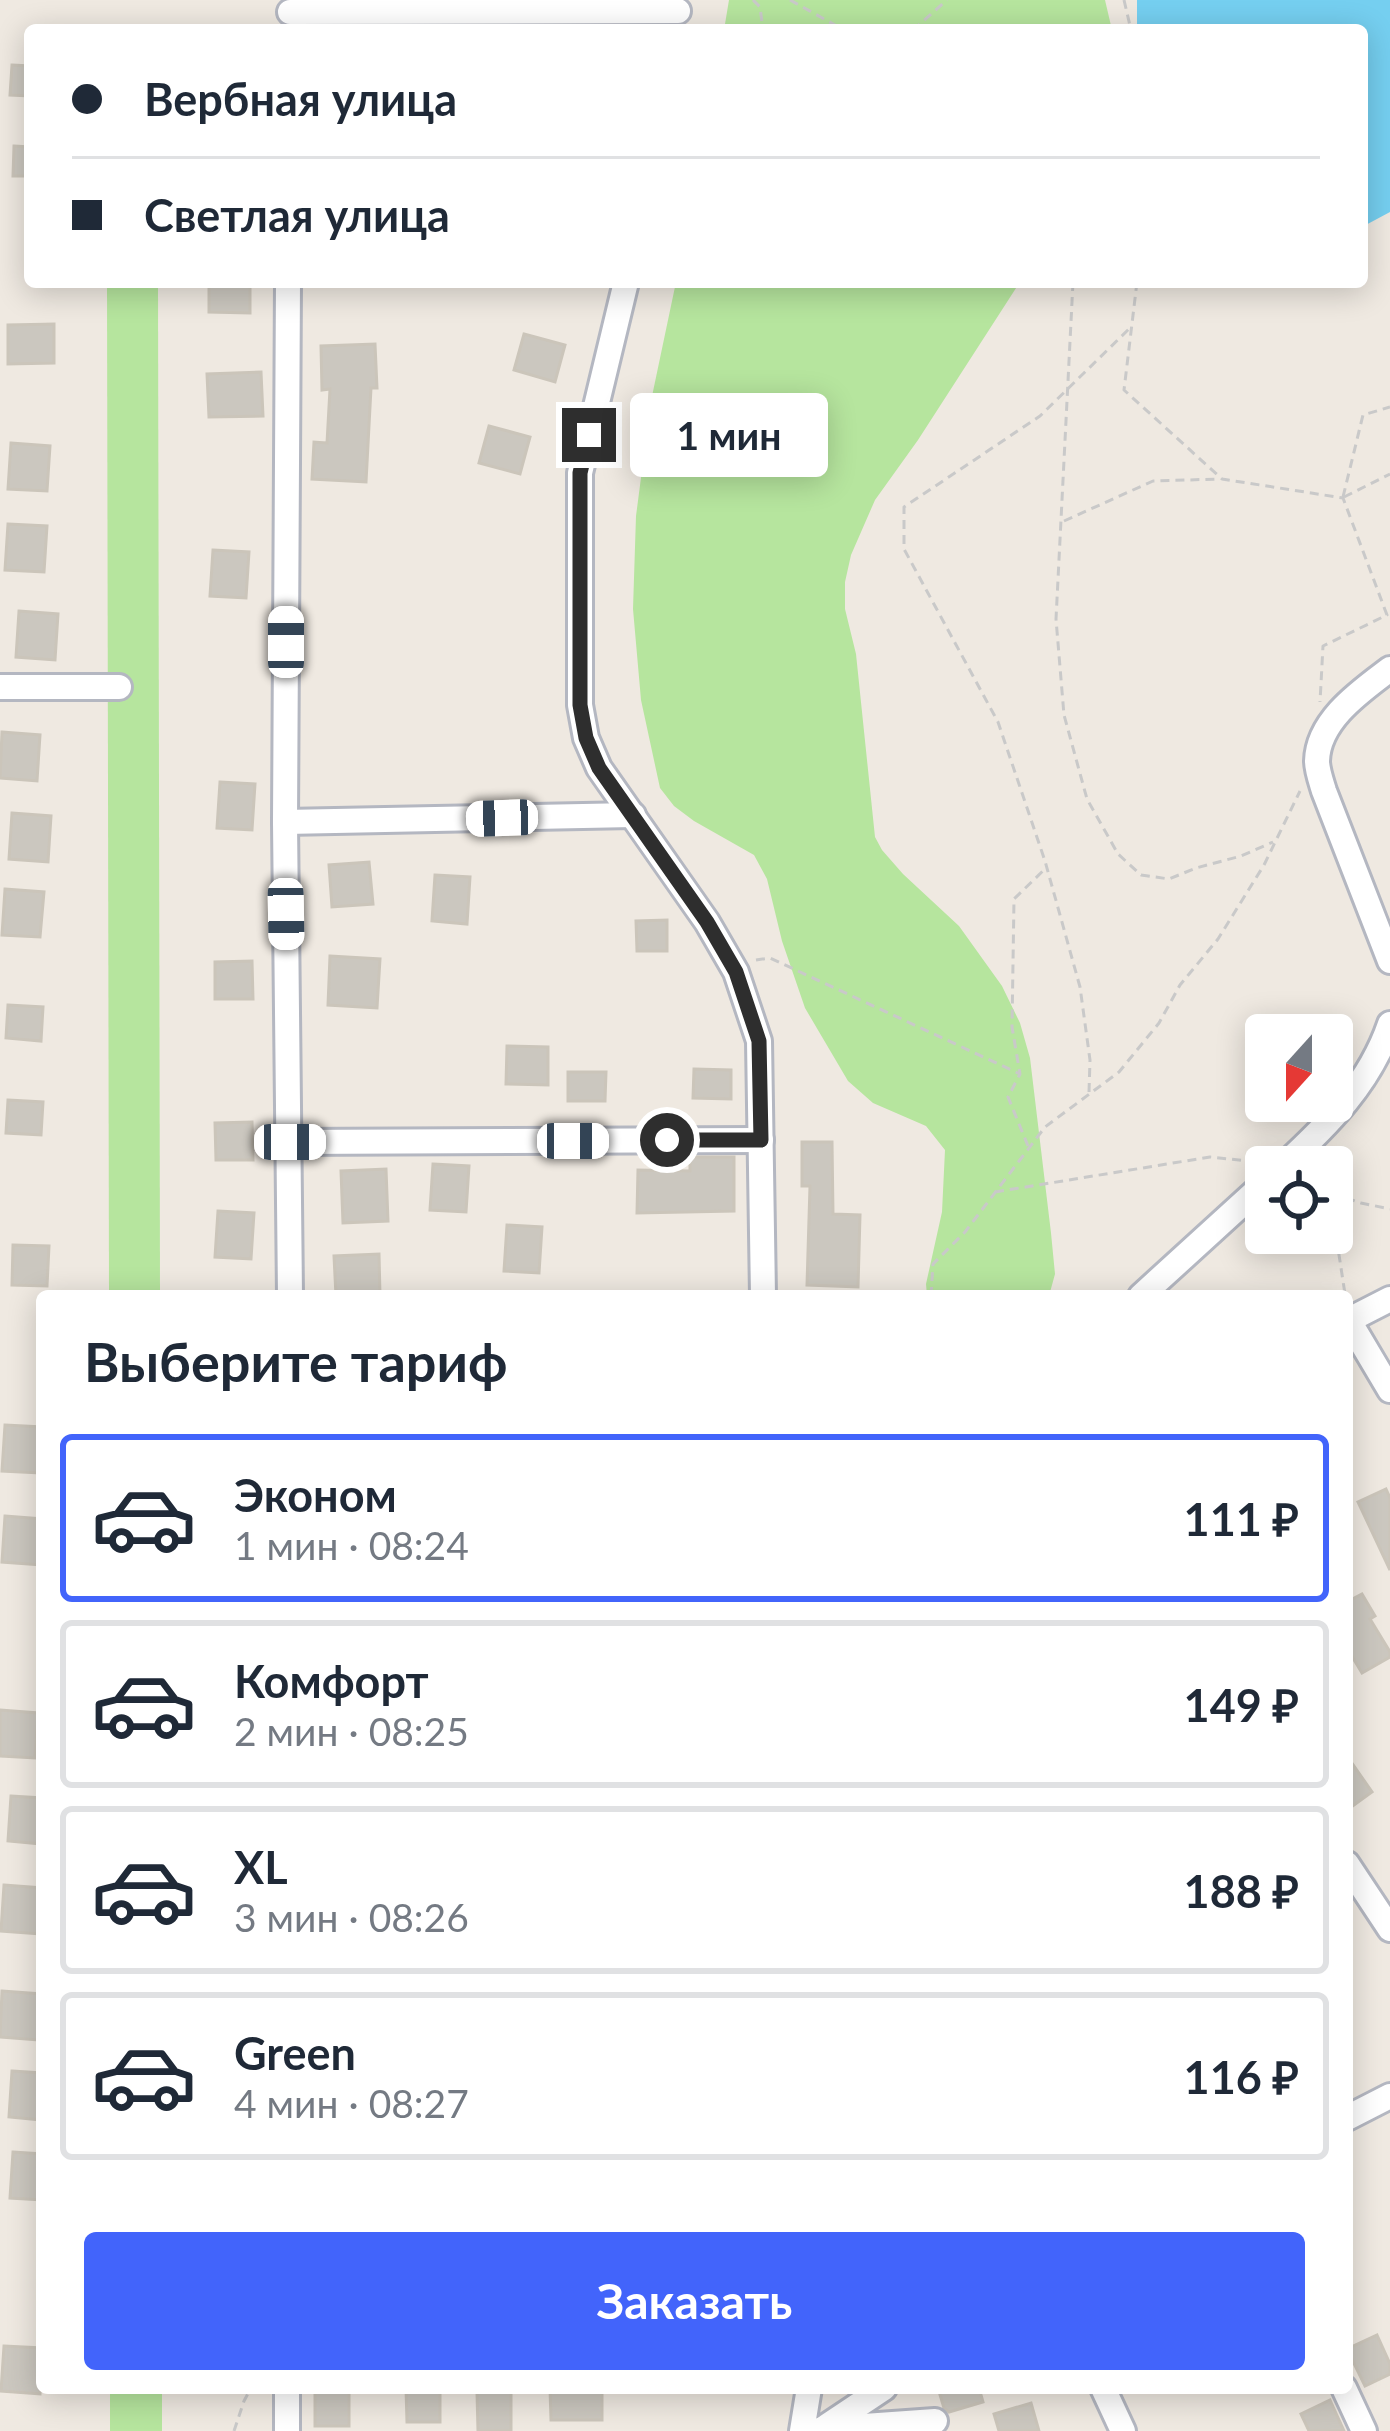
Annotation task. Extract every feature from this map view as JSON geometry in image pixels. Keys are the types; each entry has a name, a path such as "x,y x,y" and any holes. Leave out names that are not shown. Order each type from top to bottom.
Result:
{"street":[{"path":"290,14 678,14"},
{"path":"288,288 285,823 290,1290"},
{"path":"625,288 580,473 580,705 586,738 599,768 707,922 736,972 759,1041 763,1290"},
{"path":"1390,669 1354,696 1330,726 1317,763 1390,961"},
{"path":"0,687 119,687"},
{"path":"285,823 633,815"},
{"path":"1305,1146 1368,1074 1390,1024"},
{"path":"290,1142 761,1140"},
{"path":"1149,1290 1245,1201"},
{"path":"1353,1311 1390,1299"},
{"path":"1353,1324 1390,1390"},
{"path":"1353,1873 1390,1929"},
{"path":"1353,2115 1390,2096"},
{"path":"287,2394 287,2431"},
{"path":"810,2394 815,2430"},
{"path":"815,2430 874,2394"},
{"path":"1106,2394 1123,2431"},
{"path":"1347,2394 1364,2431"},
{"path":"815,2430 935,2421"}],"path":[{"path":"790,0 833,24"},
{"path":"920,24 946,0"},
{"path":"1073,288 1056,620 1064,715 1087,799 1118,854 1141,875 1168,879 1276,841"},
{"path":"1136,288 1124,390 1222,479"},
{"path":"1089,1094 1090,1060 1080,987 1047,867 998,722 904,549 904,507 1040,416 1133,325"},
{"path":"1319,716 1323,646 1387,615 1343,498 1363,415 1390,407"},
{"path":"1061,523 1153,481 1222,479 1343,498 1390,475"},
{"path":"932,1290 933,1264 965,1232 1045,1127 1119,1072 1159,1023 1180,985 1218,939 1264,866 1317,763"},
{"path":"1028,1148 1008,1097 1020,1074 1012,1027 1014,899 1047,867"},
{"path":"730,962 770,958 1020,1074"},
{"path":"994,1192 1210,1157 1245,1164"},
{"path":"1353,1200 1390,1209"},
{"path":"1339,1254 1344,1290"},
{"path":"234,2431 248,2394"}],"green space":[{"path":"729,0 1105,0 1111,24 725,24"},
{"path":"107,288 158,288 160,1290 109,1290"},
{"path":"675,288 1016,288 875,500 851,555 845,609 856,654 875,837 903,874 959,926 1002,986 1020,1023 1030,1058 1051,1233 1055,1274 1051,1290 926,1290 942,1212 945,1150 926,1126 873,1103 848,1081 805,1008 767,879 754,855 694,821 660,788 641,700 633,609 636,516 651,401"},
{"path":"110,2394 162,2394 162,2431 110,2431"}],"water":[{"path":"1137,0 1390,0 1390,212 1368,224 1368,24 1137,24"}],"building":[{"path":"12,65 24,66 24,96 10,95"},
{"path":"14,146 24,147 24,176 13,176"},
{"path":"209,288 250,288 250,313 209,312"},
{"path":"54,324 54,363 8,364 8,325"},
{"path":"524,334 565,345 555,382 514,370"},
{"path":"375,344 377,388 371,388 366,482 312,479 314,442 327,443 330,389 322,390 321,346"},
{"path":"261,372 263,416 209,417 207,374"},
{"path":"489,426 530,437 520,474 479,463"},
{"path":"11,443 50,446 47,491 8,489"},
{"path":"8,524 47,526 44,572 5,570"},
{"path":"213,550 249,552 246,598 210,596"},
{"path":"19,611 58,614 55,660 16,657"},
{"path":"2,732 40,735 37,781 0,778"},
{"path":"220,782 255,784 252,830 217,828"},
{"path":"12,813 51,816 48,862 9,859"},
{"path":"369,862 373,904 332,907 329,865"},
{"path":"435,875 470,877 467,924 432,921"},
{"path":"5,889 44,892 40,937 2,935"},
{"path":"667,920 667,951 637,951 636,921"},
{"path":"330,956 380,959 377,1008 328,1005"},
{"path":"252,961 253,999 215,999 215,962"},
{"path":"8,1005 43,1007 41,1041 6,1038"},
{"path":"507,1046 548,1047 548,1085 506,1084"},
{"path":"694,1069 731,1070 731,1099 693,1098"},
{"path":"568,1072 606,1072 605,1101 568,1101"},
{"path":"8,1100 43,1102 41,1135 6,1133"},
{"path":"252,1122 253,1160 216,1160 215,1123"},
{"path":"802,1142 832,1142 833,1214 860,1215 858,1287 807,1285 810,1186 802,1186"},
{"path":"690,1157 734,1157 734,1211 637,1213 638,1170 690,1171"},
{"path":"433,1164 469,1166 466,1212 430,1210"},
{"path":"386,1169 388,1221 343,1223 341,1171"},
{"path":"218,1211 254,1213 251,1259 215,1257"},
{"path":"507,1225 542,1227 539,1273 504,1271"},
{"path":"13,1245 49,1246 47,1286 12,1285"},
{"path":"379,1254 380,1290 336,1290 334,1256"},
{"path":"5,1425 36,1427 36,1473 2,1471"},
{"path":"1386,1489 1390,1498 1390,1570 1358,1502"},
{"path":"5,1516 36,1519 36,1565 2,1562"},
{"path":"1362,1594 1375,1616 1370,1619 1390,1652 1390,1657 1362,1673 1353,1658 1353,1599"},
{"path":"0,1710 36,1713 35,1758 0,1756"},
{"path":"1353,1765 1372,1792 1353,1806"},
{"path":"11,1796 36,1798 36,1843 8,1841"},
{"path":"4,1885 36,1888 36,1934 1,1931"},
{"path":"2,1991 36,1994 36,2040 0,2037"},
{"path":"12,2071 36,2073 36,2119 9,2117"},
{"path":"13,2152 36,2154 36,2200 10,2198"},
{"path":"1377,2335 1390,2374 1365,2386 1353,2361 1353,2346"},
{"path":"4,2346 36,2348 36,2394 1,2391"},
{"path":"315,2394 349,2394 349,2426 315,2426"},
{"path":"406,2394 440,2394 440,2422 407,2422"},
{"path":"477,2394 511,2394 511,2431 478,2431"},
{"path":"550,2394 602,2394 602,2420 551,2420"},
{"path":"940,2394 981,2394 983,2402 949,2412"},
{"path":"1330,2400 1344,2431 1309,2431 1301,2414"},
{"path":"1031,2403 1039,2431 999,2431 994,2414"}],"route":[{"path":"589,435 580,473 580,705 586,738 599,768 707,922 736,972 759,1041 761,1140 667,1140"}]}
